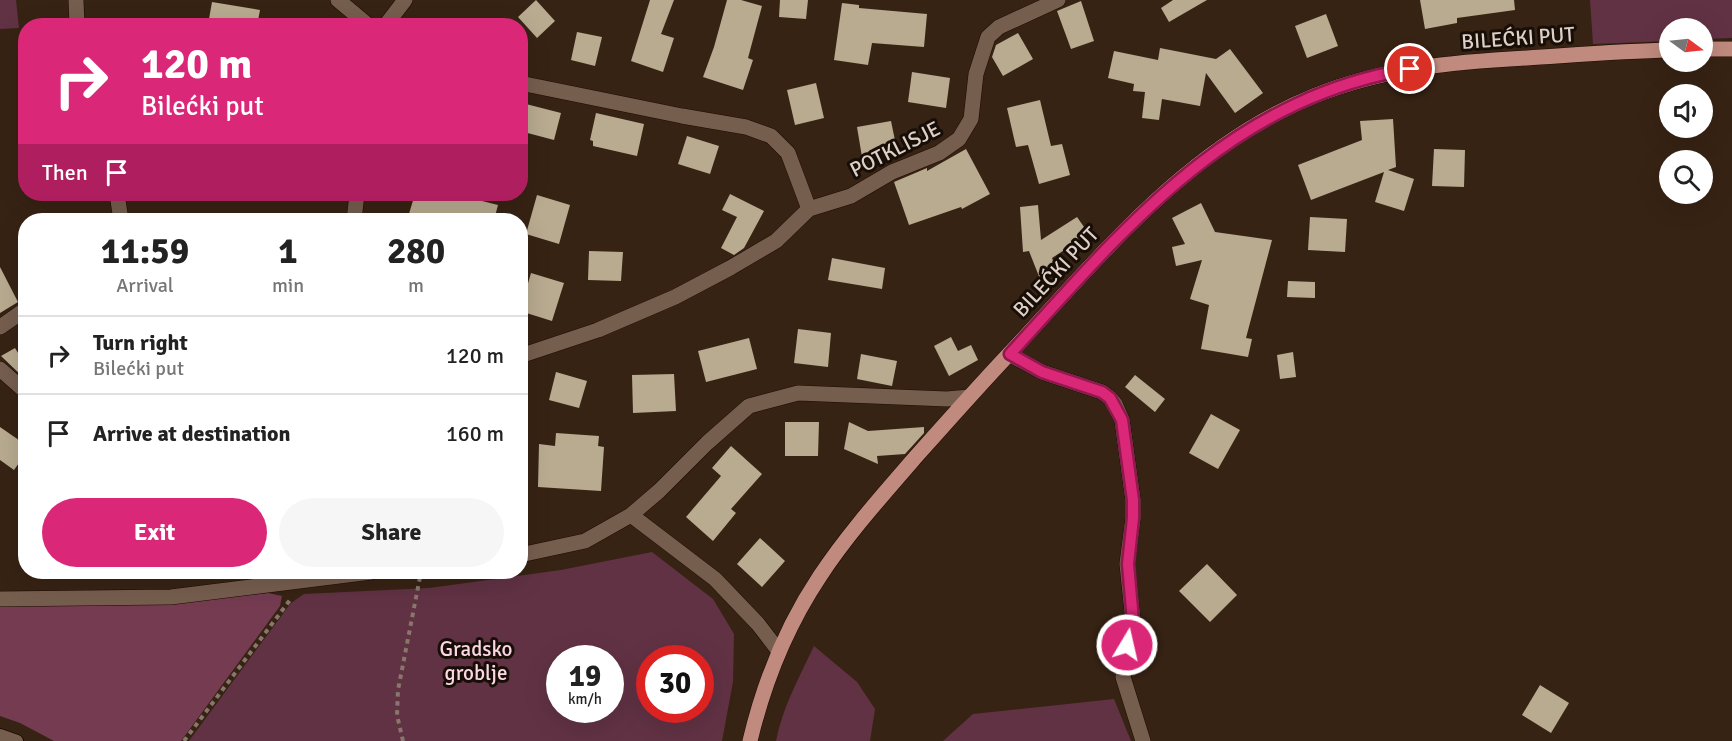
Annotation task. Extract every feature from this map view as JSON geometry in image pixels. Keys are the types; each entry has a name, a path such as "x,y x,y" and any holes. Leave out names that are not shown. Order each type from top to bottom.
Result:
{"main road":[{"path":"1713,49 1732,49"},
{"name":"BILEĆKI PUT","path":"750,741 778,650 820,576 851,535 887,490 969,397 1125,229 1227,142 1282,110 1341,86 1396,71 1423,66 1514,58 1659,51"}],"street":[{"path":"75,0 76,18"},
{"path":"338,0 359,18"},
{"path":"391,18 405,0"},
{"name":"POTKLISJE","path":"528,353 598,330 675,297 776,241 809,210 851,196 892,172 939,153 959,140 971,119 976,74 988,37 999,27 1058,0"},
{"path":"528,85 746,127 771,136 788,153 809,210"},
{"path":"0,327 18,315"},
{"path":"1010,354 1042,372 1102,392 1110,398 1122,420 1133,500 1128,564 1133,621 1123,677 1143,741"},
{"path":"0,369 18,385"},
{"path":"528,553 585,541 631,515 749,406 798,393 948,399 969,397"},
{"path":"631,515 715,579 758,624 778,650"},
{"path":"0,599 171,597 312,579"}],"lane":[{"path":"0,735 17,741"}],"path":[{"path":"403,741 397,715 398,690 420,579"},
{"path":"184,741 304,580"}],"green space":[{"path":"0,0 16,0 18,28 0,29"},
{"path":"1590,0 1732,0 1732,38 1713,39 1713,18 1659,18 1659,41 1593,44"},
{"name":"Gradsko groblje","path":"652,552 713,599 734,634 733,682 722,741 189,741 291,603 304,594 429,588 495,579 528,579 528,574"},
{"path":"814,646 857,682 875,709 870,741 776,741 787,704"},
{"path":"1114,699 1131,741 943,741 973,714"}],"shaded area":[{"path":"268,593 282,596 280,606 181,741 54,741 20,723 0,716 0,605 173,603"}],"building":[{"path":"536,0 555,21 537,38 528,28 528,18 518,17"},
{"path":"650,0 674,0 661,34 674,38 663,72 631,61"},
{"path":"727,0 741,0 762,6 748,58 753,60 743,90 703,77"},
{"path":"780,0 808,0 806,19 779,17"},
{"path":"1173,0 1207,0 1169,22 1161,8"},
{"path":"1420,0 1514,0 1515,10 1457,18 1457,23 1425,29"},
{"path":"1081,1 1094,41 1071,49 1057,11"},
{"path":"212,2 260,10 258,18 209,18"},
{"path":"842,3 859,5 859,8 927,14 924,47 872,43 868,65 834,60"},
{"path":"1326,14 1338,46 1307,58 1295,26"},
{"path":"577,32 602,37 595,66 571,60"},
{"path":"1018,33 1033,59 1003,76 992,57 996,45"},
{"path":"1160,48 1216,59 1230,49 1263,93 1235,113 1206,73 1200,106 1162,99 1159,120 1142,118 1145,92 1133,91 1134,84 1108,78 1114,51 1158,60"},
{"path":"912,72 950,78 946,108 908,102"},
{"path":"816,83 824,118 795,125 787,90"},
{"path":"1040,100 1051,146 1062,144 1070,175 1039,184 1028,145 1016,147 1007,108"},
{"path":"528,105 561,113 554,140 528,133"},
{"path":"596,113 644,124 637,156 593,146 593,141 590,140"},
{"path":"1393,119 1396,167 1388,170 1414,179 1404,211 1375,202 1384,172 1311,200 1298,165 1362,140 1360,121"},
{"path":"891,121 897,150 862,157 857,127"},
{"path":"687,136 719,146 710,174 678,164"},
{"path":"966,149 990,194 962,209 961,207 909,225 894,182 927,168 927,171"},
{"path":"1434,149 1465,150 1464,187 1432,186"},
{"path":"730,194 764,211 744,248 734,255 721,248 737,217 722,210"},
{"path":"537,195 570,205 559,244 528,235"},
{"path":"413,201 482,201 498,205 496,213 409,213"},
{"path":"1201,203 1215,232 1272,240 1246,338 1252,339 1248,357 1201,349 1209,305 1190,299 1202,260 1176,266 1172,247 1185,244 1172,218"},
{"path":"1038,205 1041,240 1077,217 1089,234 1052,258 1058,272 1040,279 1029,251 1023,252 1020,207"},
{"path":"1310,217 1347,219 1345,252 1308,250"},
{"path":"589,251 623,252 621,281 588,280"},
{"path":"832,258 885,268 882,289 828,280"},
{"path":"0,267 18,302 0,313"},
{"path":"531,273 564,283 552,321 528,314 528,283"},
{"path":"1288,281 1315,282 1315,298 1287,297"},
{"path":"798,329 831,333 828,367 794,363"},
{"path":"951,337 958,351 971,345 978,360 949,376 934,346"},
{"path":"749,338 757,369 706,382 698,351"},
{"path":"15,348 18,353 18,372 1,356"},
{"path":"1293,352 1296,377 1280,379 1277,355"},
{"path":"861,354 897,361 892,386 857,379"},
{"path":"556,372 587,381 579,408 549,400"},
{"path":"674,374 676,411 633,413 632,375"},
{"path":"1135,375 1165,399 1155,412 1125,387"},
{"path":"1211,414 1240,430 1218,469 1189,453"},
{"path":"785,422 819,422 818,456 785,456"},
{"path":"849,422 868,431 924,427 924,433 905,454 877,456 878,464 844,449"},
{"path":"0,427 18,439 18,464 14,470 0,460"},
{"path":"556,433 599,436 598,446 604,447 601,491 538,487 539,444 555,446"},
{"path":"731,446 762,474 731,509 736,513 713,541 686,517 721,476 712,468"},
{"path":"760,538 785,561 762,587 737,564"},
{"path":"1207,564 1237,595 1210,622 1179,591"},
{"path":"1540,685 1569,703 1551,733 1522,715"}],"route":[{"path":"1127,645 1133,621 1128,564 1133,500 1122,420 1115,404 1102,392 1042,372 1010,354 1125,229 1179,180 1227,142 1282,110 1315,96 1370,77 1410,69"}]}
